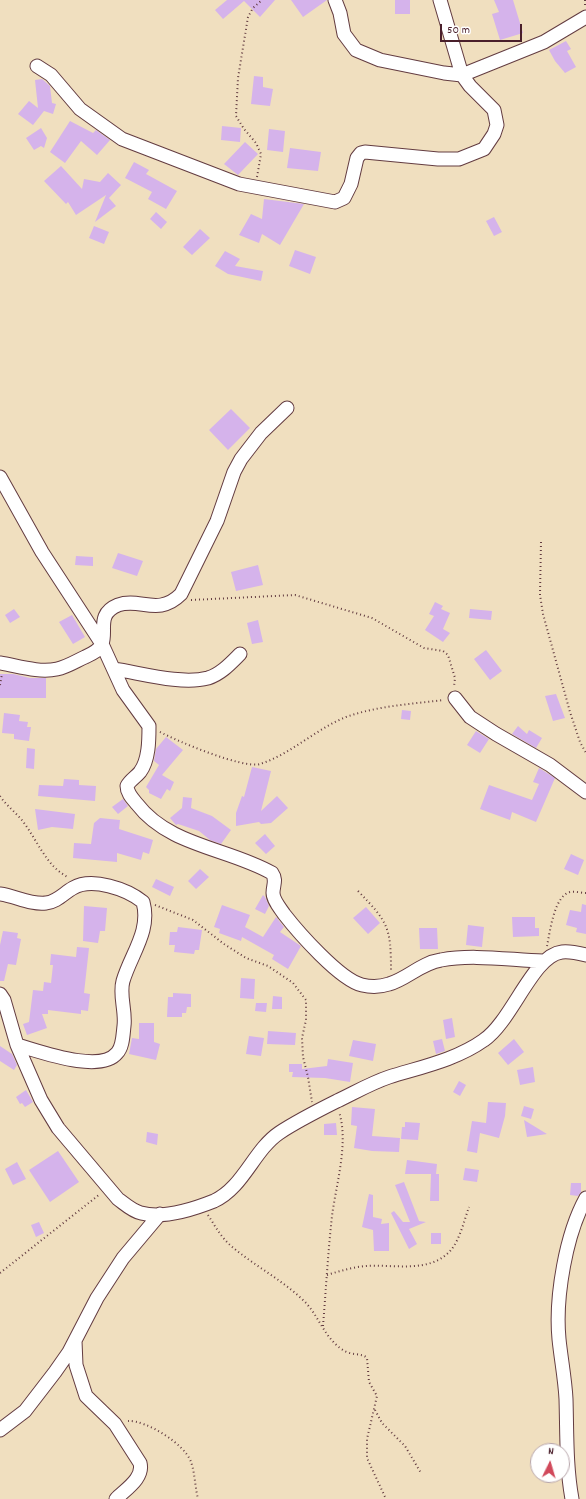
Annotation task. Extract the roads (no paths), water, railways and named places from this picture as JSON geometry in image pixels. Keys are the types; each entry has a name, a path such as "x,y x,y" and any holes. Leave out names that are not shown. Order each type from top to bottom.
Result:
{"street":[{"path":"335,0 340,13 344,34 356,50 380,60 444,73 462,75 544,42 586,17"},
{"path":"37,66 50,75 80,109 122,139 239,184 335,202 344,198 351,184 357,158 361,153 365,152 438,159 459,159 484,150 494,134 497,125 494,110 470,86 462,75 440,0"},
{"path":"0,663 32,668 59,669 96,651 102,644 104,619 111,608 119,605 164,605 172,602 181,594 217,522 234,472 241,458 261,433 287,408"},
{"path":"0,477 42,552 102,644 123,690 149,726 147,756 145,763 140,773 127,786 129,793 143,813 163,828 173,833 251,863 272,873 275,882 273,893 275,900 284,914 344,976 361,985 379,987 390,984 420,968 440,960 476,958 544,961"},
{"path":"114,669 191,680 209,678 219,672 240,654"},
{"path":"455,698 470,717 496,734 550,765 586,792"},
{"path":"0,894 46,903 83,884 95,884 130,894 143,902 146,917 144,928 123,983 124,1026 120,1050 117,1053 108,1059 89,1062 64,1058 17,1045"},
{"path":"2,999 17,1045 41,1100 58,1128 109,1188 127,1206 140,1213 160,1214 202,1205 216,1200 225,1194 278,1134 313,1112 387,1078 455,1056 482,1042 503,1022 544,961 554,954 562,952 586,954"},
{"path":"572,1499 566,1451 566,1398 558,1314 560,1288 572,1230 586,1198"},
{"path":"0,1430 25,1411 69,1352 97,1298 123,1258 160,1214"},
{"path":"75,1340 76,1365 86,1396 115,1424 140,1463 142,1469 140,1475 116,1499"}]}
